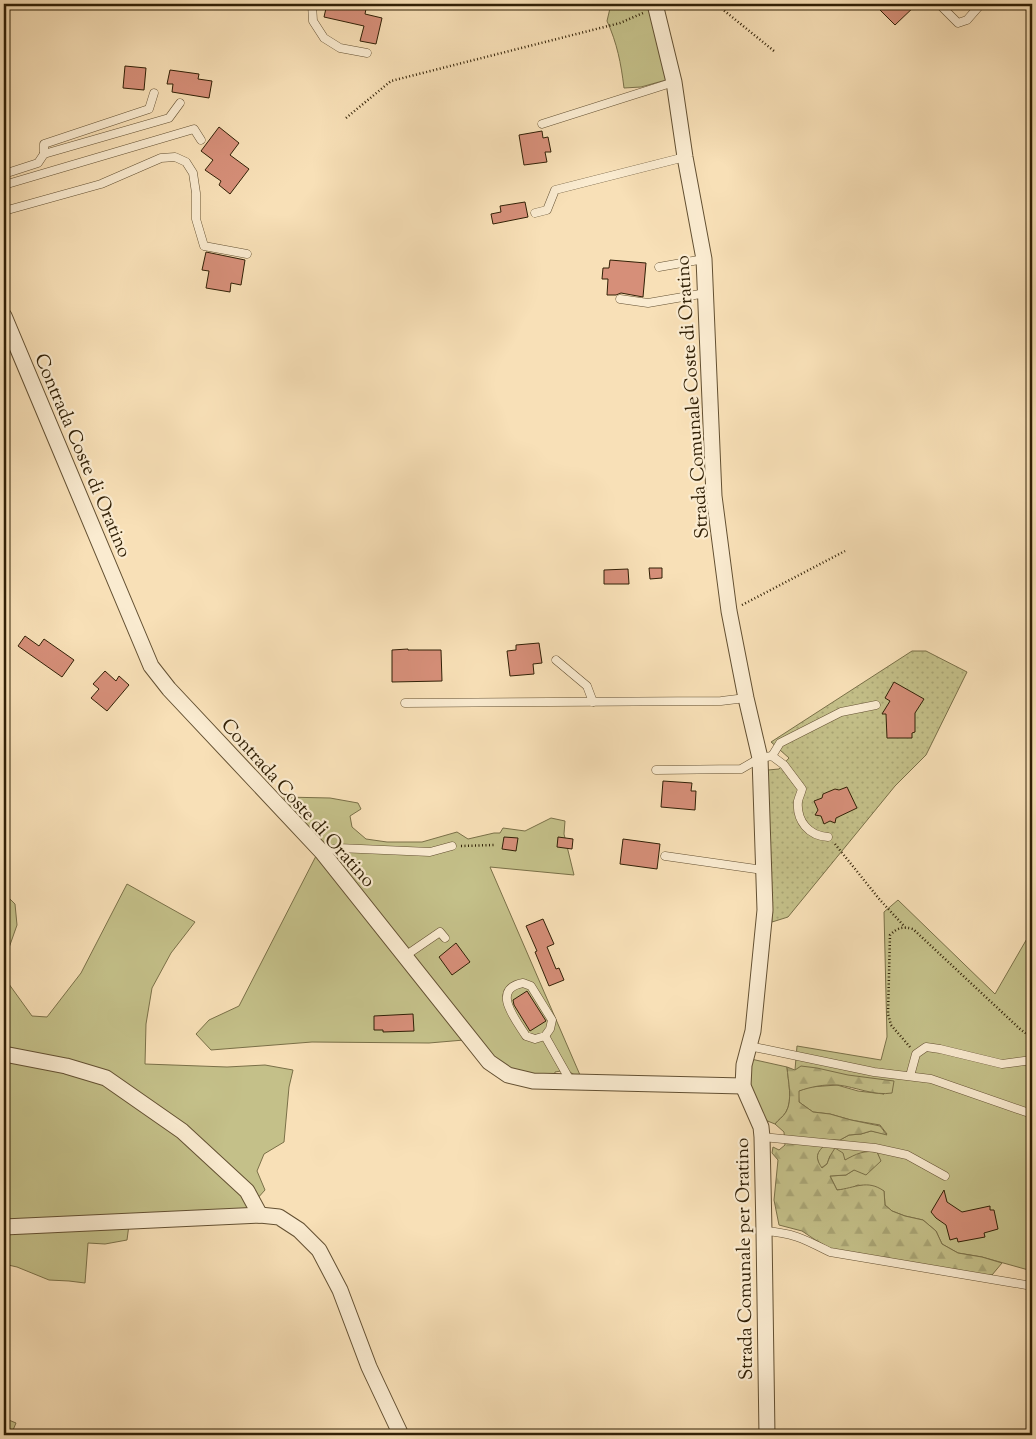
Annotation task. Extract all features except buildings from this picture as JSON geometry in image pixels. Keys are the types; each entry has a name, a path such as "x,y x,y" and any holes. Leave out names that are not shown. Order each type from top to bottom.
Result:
{"street":[{"name":"Strada Comunale Coste di Oratino","path":"655,5 674,82 685,158 704,258 714,496 729,611 746,698 766,757 763,870 765,910 753,1032 744,1065 743,1086"},
{"name":"Contrada Coste di Oratino","path":"4,316 151,666 170,689 322,852 489,1062 508,1075 533,1081 743,1086"},
{"path":"4,1054 66,1066 106,1078 182,1131 248,1191 260,1214"},
{"name":"Strada Comunale per Oratino","path":"743,1086 761,1127 762,1137 767,1435"},
{"path":"4,1227 260,1214 279,1217 299,1230 319,1250 340,1290 369,1367 402,1435"}],"lane":[{"path":"312,4 313,20 324,38 340,48 368,53"},
{"path":"939,4 958,23 967,20 981,4"},
{"path":"542,124 674,82"},
{"path":"4,174 38,163 44,154 44,144 149,109 154,93"},
{"path":"44,154 169,118 180,103"},
{"path":"4,185 194,129 201,140"},
{"path":"4,211 101,184 161,158 175,157 186,162 193,173 196,193 196,219 204,246 246,254"},
{"path":"535,213 546,210 555,190 685,158"},
{"path":"659,267 704,258"},
{"path":"620,299 648,303 706,293"},
{"path":"556,660 587,686 594,702"},
{"path":"405,703 721,701 746,698"},
{"path":"656,770 741,769 766,757 780,743 840,712 876,705"},
{"path":"766,757 784,765 802,789 798,801 800,817 805,826 819,836 828,837"},
{"path":"322,852 338,848 430,852 452,846"},
{"path":"665,856 763,870"},
{"path":"405,956 440,932 445,938"},
{"path":"523,983 531,986 552,1020 550,1029 545,1036 535,1039 526,1036 506,1003 506,995 515,984 523,983"},
{"path":"545,1036 570,1082"},
{"path":"749,1046 874,1072 930,1079 1032,1114"},
{"path":"910,1076 916,1054 926,1047 1002,1064 1032,1060"},
{"path":"762,1137 883,1150 907,1155 945,1176"},
{"path":"764,1231 784,1232 799,1236 830,1252 1032,1286"}],"path":[{"path":"716,4 774,51"},
{"path":"346,118 391,81 620,23 655,5"},
{"path":"729,611 845,550"},
{"path":"828,837 905,927"},
{"path":"452,846 494,845"},
{"path":"916,1054 891,1025 888,1014 890,935 896,930 905,927 913,929 1032,1038"}],"green space":[{"path":"611,4 648,4 666,80 641,87 624,88 618,53 607,21"},
{"path":"912,651 926,651 967,672 926,755 895,786 788,917 772,922 766,774 768,770 779,769 789,758 771,742"},
{"path":"284,797 330,798 358,803 361,809 350,816 352,827 366,839 387,842 422,842 457,832 468,839 500,833 503,828 525,831 551,818 565,821 564,834 574,875 490,867 580,1075 576,1076 567,1070 555,1072 554,1079 508,1073 464,1040 429,1043 312,1042 211,1050 196,1034 209,1020 239,1006 316,856 291,830"},
{"path":"127,884 195,922 171,953 152,988 146,1024 145,1064 227,1067 265,1065 293,1070 289,1087 284,1142 264,1154 257,1171 265,1190 247,1210 130,1217 127,1240 105,1244 88,1243 85,1283 49,1280 17,1267 4,1264 4,965 6,980 32,1016 47,1017 81,973"},
{"path":"4,893 15,904 17,925 4,962"},
{"path":"898,900 995,994 1032,930 1032,1271 982,1257 958,1253 942,1244 936,1231 923,1220 892,1211 885,1205 884,1191 858,1185 849,1189 837,1190 830,1176 846,1175 854,1170 880,1161 877,1152 845,1160 830,1156 827,1164 821,1168 817,1159 818,1152 830,1140 840,1140 849,1135 871,1131 887,1134 880,1125 813,1112 799,1102 798,1091 810,1087 837,1085 858,1091 884,1094 795,1070 797,1046 881,1060 887,1037 884,912"},
{"path":"751,1059 787,1067 790,1090 788,1107 775,1124 765,1120 749,1085"},
{"path":"801,1066 894,1081 892,1093 885,1094 833,1085 818,1086 799,1091 799,1102 813,1112 830,1114 880,1126 887,1135 871,1131 849,1135 840,1140 830,1140 819,1152 819,1163 822,1168 827,1164 835,1148 843,1153 845,1160 860,1153 877,1152 881,1161 866,1175 854,1170 846,1175 830,1176 837,1190 861,1185 878,1187 884,1191 885,1205 892,1211 923,1220 936,1231 942,1244 958,1253 1002,1263 992,1275 973,1277 832,1249 802,1231 779,1225 774,1200 778,1160 772,1153 773,1147 779,1150 785,1145 784,1132 775,1124 788,1107 790,1090 787,1067 795,1070"},
{"path":"4,1418 16,1423 11,1435 4,1435"}]}
